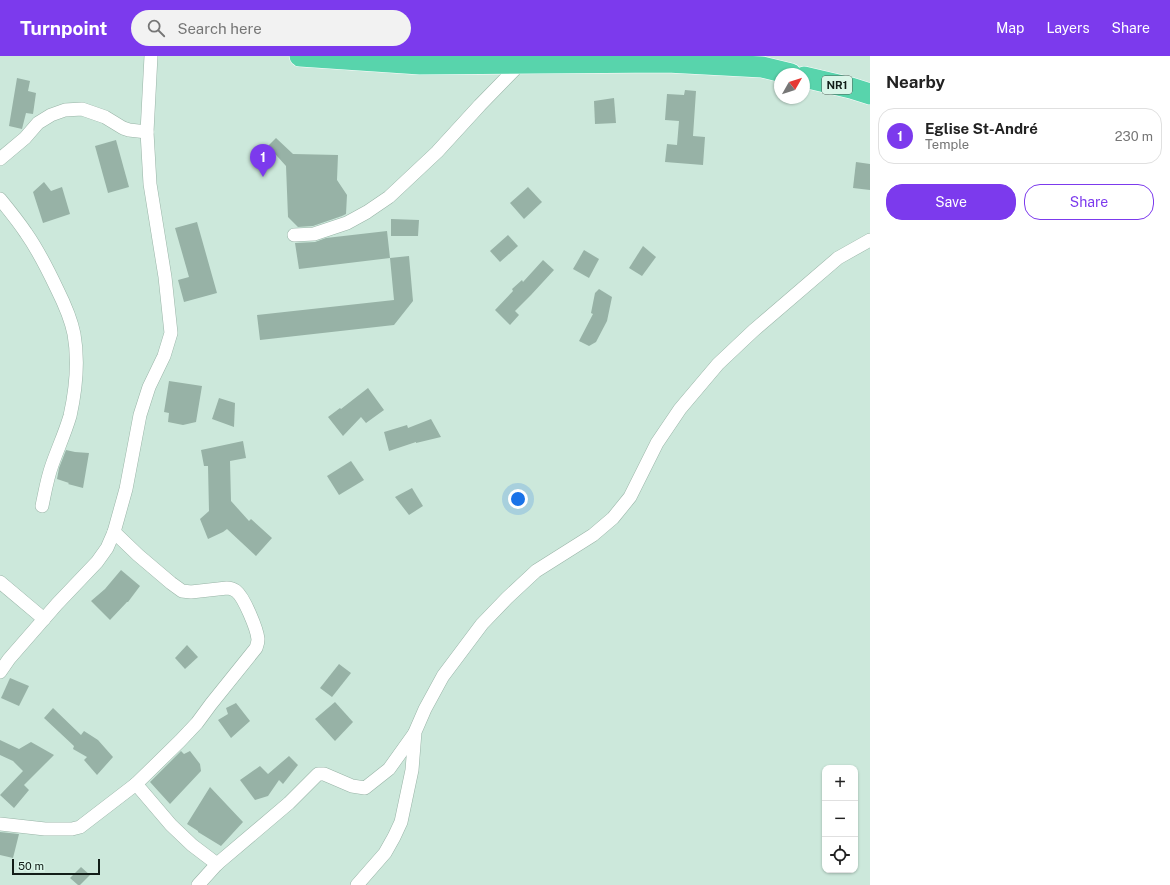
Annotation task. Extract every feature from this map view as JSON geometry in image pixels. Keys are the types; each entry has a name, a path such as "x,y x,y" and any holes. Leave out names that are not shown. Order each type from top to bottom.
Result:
{"highway":[{"path":"300,56 420,64 667,62 762,67 774,70"},
{"name":"NR1","path":"810,78 870,94"}],"street":[{"path":"0,672 9,659 97,562 107,548 114,532 126,489 140,415 150,387 164,356 171,333 166,285 150,184 147,132 151,56"},
{"path":"294,235 314,234 347,223 389,198 437,152 520,64"},
{"path":"0,159 25,138 38,124 51,115 65,110 82,108 105,117 128,130 147,132"},
{"path":"0,199 26,233 48,269 68,313 74,333 77,368 75,390 64,436 46,483 42,506"},
{"path":"198,885 217,864 289,803 318,774 324,774 352,786 365,788 372,784 388,769 415,732 425,709 443,676 482,624 536,571 593,535 613,518 630,497 657,443 676,415 718,364 753,331 838,258 870,240"},
{"path":"0,824 44,829 72,829 80,827 136,784 197,723 252,654 258,644 258,639 251,617 243,599 237,591 227,588 191,592 182,591 138,555 114,532"},
{"path":"0,582 44,619"},
{"path":"357,885 385,853 401,822 412,770 415,732"},
{"path":"136,784 171,825 192,845 217,864"}],"building":[{"path":"17,78 30,81 28,91 36,93 33,114 26,113 22,129 9,126"},
{"path":"685,90 696,91 693,136 705,137 703,165 665,162 667,144 677,145 679,121 665,120 667,94 684,95"},
{"path":"614,98 616,123 595,124 594,101"},
{"path":"276,138 293,154 338,155 337,180 347,195 346,214 313,226 298,227 288,217 286,166 268,146"},
{"path":"116,140 129,187 108,193 95,146"},
{"path":"856,162 870,164 870,190 853,188"},
{"path":"44,182 51,191 62,187 70,214 43,223 33,192"},
{"path":"528,187 542,202 524,219 510,203"},
{"path":"391,219 419,220 418,236 391,236"},
{"path":"197,222 217,293 184,302 178,280 189,277 175,228"},
{"path":"387,231 390,258 299,269 295,243 315,242 326,238"},
{"path":"508,235 518,246 500,262 490,251"},
{"path":"643,246 656,257 642,276 629,268"},
{"path":"584,250 599,259 589,278 573,269"},
{"path":"409,256 413,301 394,325 260,340 257,315 394,300 390,258"},
{"path":"543,260 554,270 515,311 519,315 510,325 495,310 513,291 512,289 522,280 523,282"},
{"path":"599,289 612,297 607,321 596,342 589,346 579,341 593,314 591,313 595,293"},
{"path":"169,381 202,386 196,422 183,425 168,422 169,413 164,412"},
{"path":"368,388 384,410 366,423 361,417 343,436 328,417"},
{"path":"219,398 235,403 234,427 212,419"},
{"path":"431,419 441,437 416,442 389,451 384,432 407,425 408,428"},
{"path":"243,441 246,458 230,461 231,501 249,521 251,519 272,538 256,556 227,529 208,539 200,519 209,511 208,466 204,466 201,450"},
{"path":"66,450 89,453 83,488 57,479 59,468"},
{"path":"351,461 364,480 339,495 327,476"},
{"path":"412,488 423,506 409,515 395,497"},
{"path":"121,570 140,586 128,602 110,620 91,601 105,589"},
{"path":"187,645 198,657 185,669 175,658"},
{"path":"339,664 351,673 332,697 320,688"},
{"path":"10,678 29,686 19,706 1,698"},
{"path":"335,702 353,722 335,741 315,719"},
{"path":"236,703 250,721 231,738 218,720 228,714 226,708"},
{"path":"53,708 81,735 84,731 98,740 113,757 97,775 84,760 87,757 73,749 74,746 44,718"},
{"path":"0,740 19,749 31,742 54,755 24,785 29,790 14,808 0,795 23,771 13,761 0,755"},
{"path":"181,751 184,754 190,751 200,764 201,771 170,804 150,782"},
{"path":"289,756 298,765 283,784 279,780 268,796 255,800 240,780 260,766 268,774"},
{"path":"210,787 243,822 221,846 187,824"},
{"path":"0,832 19,834 13,858 0,855"},
{"path":"81,867 90,875 80,885 78,885 70,878"}],"place":[{"name":"Eglise St-André","path":"263,177"}]}
